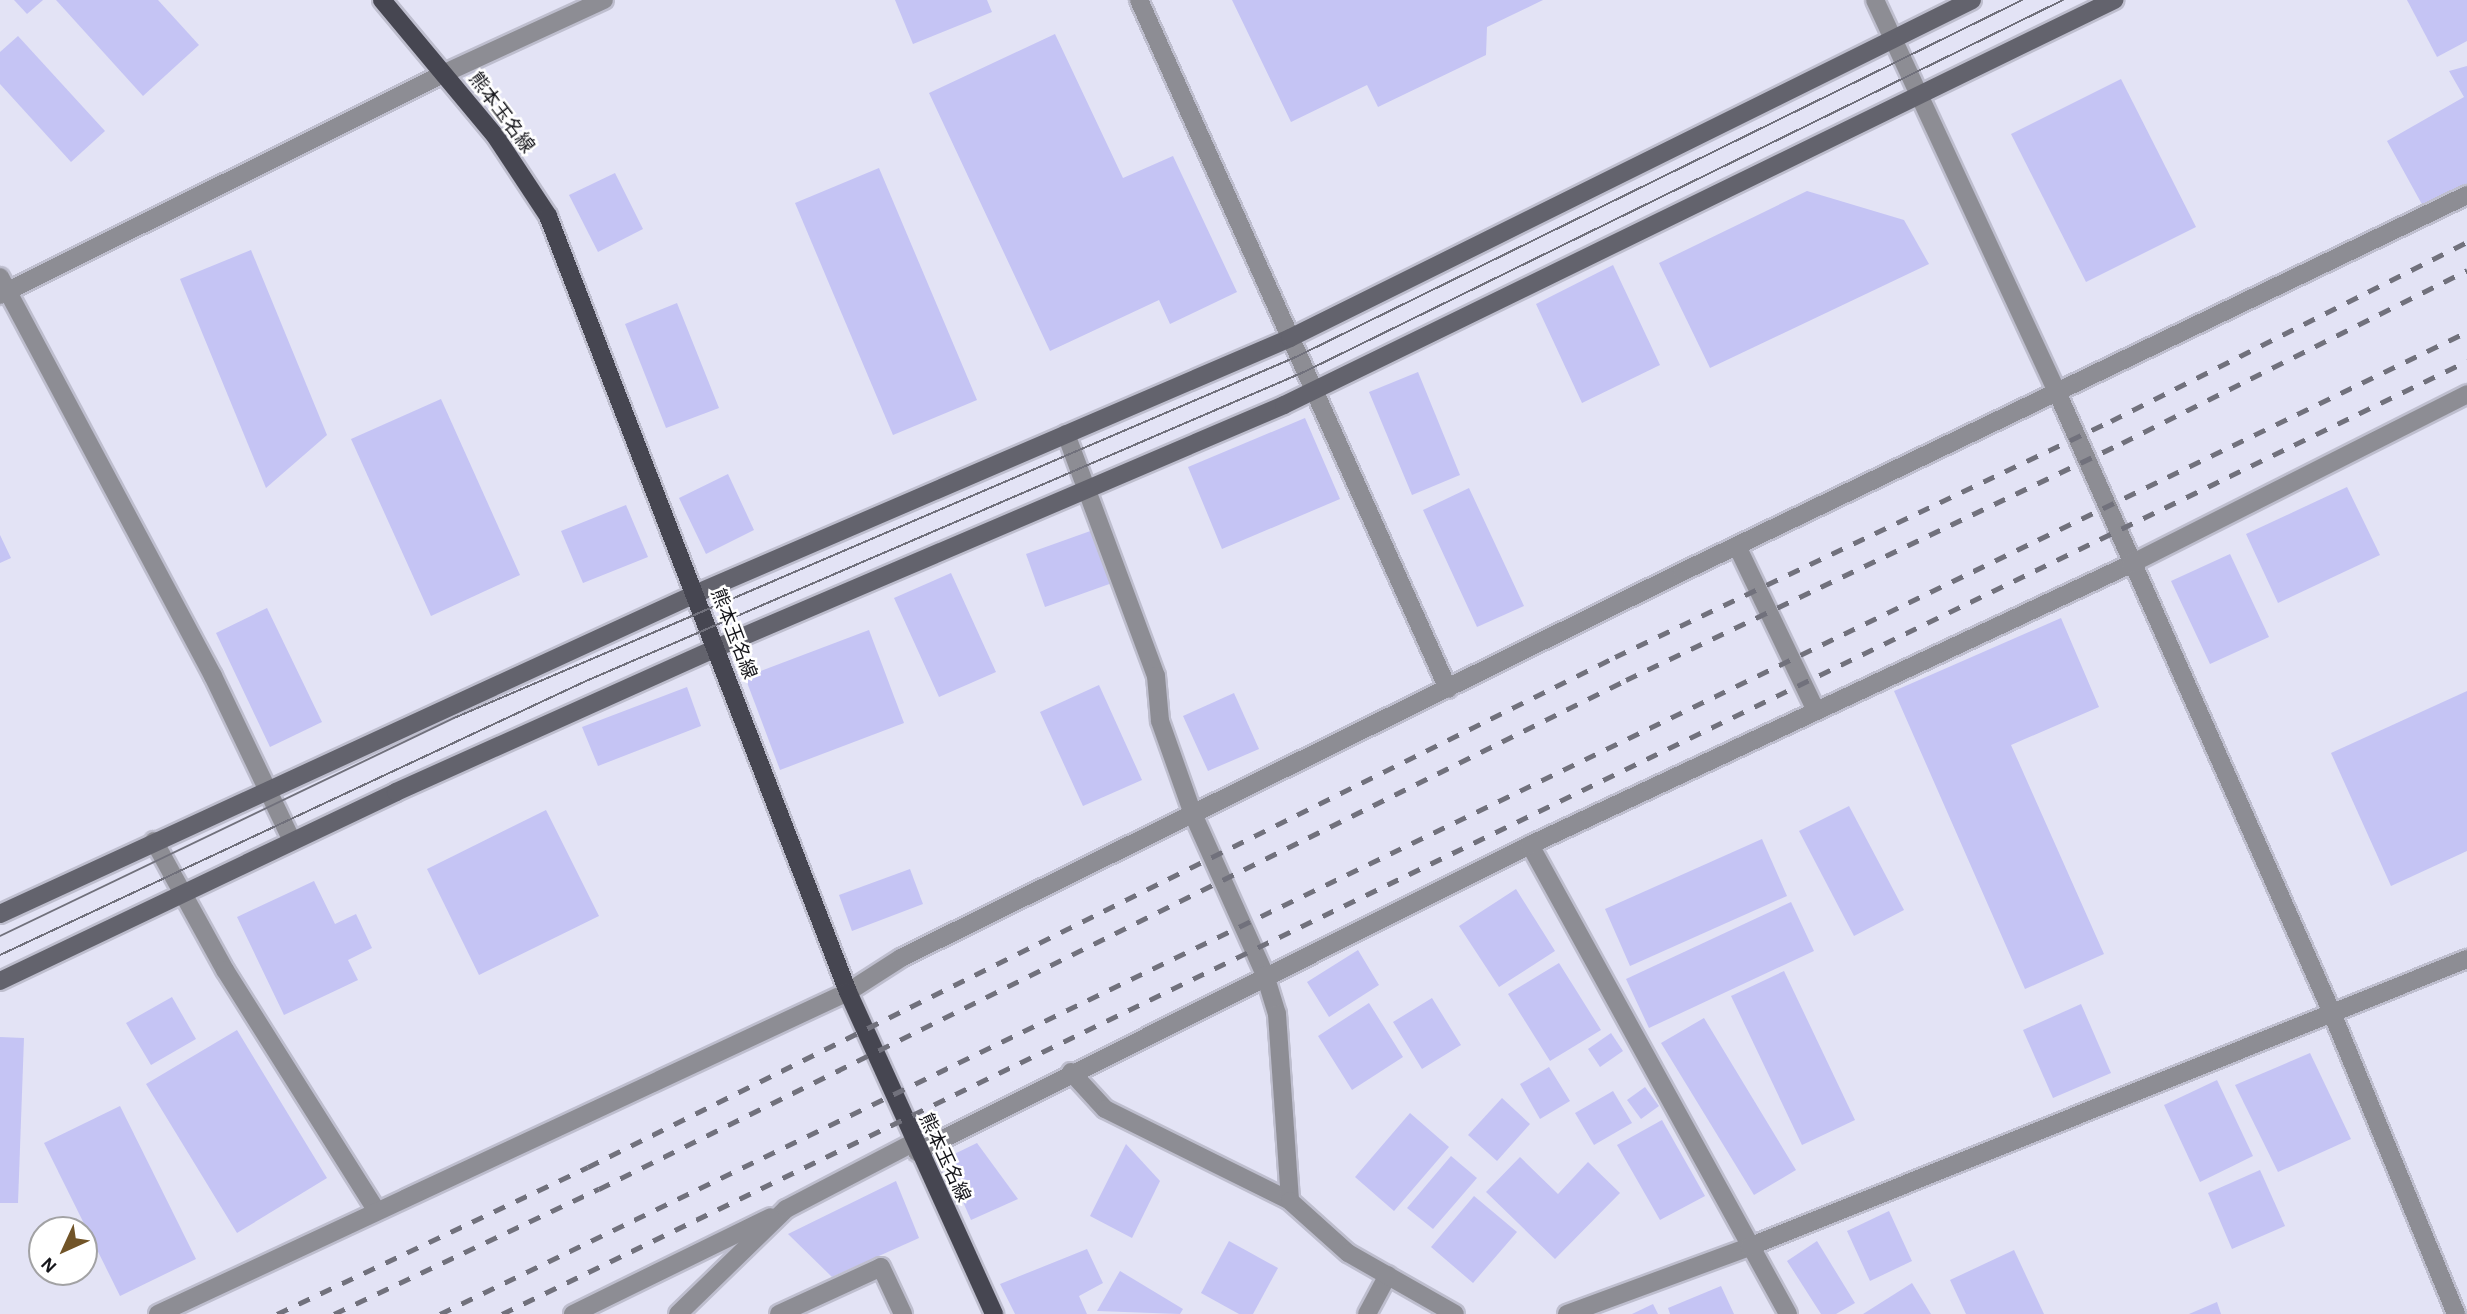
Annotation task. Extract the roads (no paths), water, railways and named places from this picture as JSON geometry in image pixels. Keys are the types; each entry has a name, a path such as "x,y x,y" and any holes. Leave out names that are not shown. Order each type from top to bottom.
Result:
{"main road":[{"name":"熊本玉名線","path":"382,0 445,73 548,216 848,992 915,1147 993,1314"}],"street":[{"path":"292,841 213,676 3,287 445,73 604,0"},
{"path":"1139,0 1448,689"},
{"path":"1875,0 2057,391 2131,564 2332,1013 2456,1314"},
{"path":"0,914 266,788 695,594 1290,338 1972,0"},
{"path":"0,981 292,841 716,648 1313,391 2114,0"},
{"path":"158,1314 848,992 901,958 1737,546 2467,195"},
{"path":"573,1314 1530,845 2131,564 2467,394"},
{"path":"1066,434 1156,676 1160,721 1193,814 1265,975 1277,1014 1290,1201"},
{"path":"1737,546 1816,711"},
{"path":"154,841 225,970 376,1210"},
{"path":"1530,845 1788,1314"},
{"path":"1567,1314 1749,1247 2467,959"},
{"path":"1071,1072 1105,1109 1290,1201 1348,1253 1455,1314"},
{"path":"678,1314 786,1209"},
{"path":"779,1314 881,1267 903,1314"},
{"path":"1367,1314 1388,1275"}],"tram line":[{"path":"0,936 454,718 1298,356 2022,0"},
{"path":"0,955 586,681 1304,372 2063,0"}],"railway":[{"path":"277,1314 588,1167 1615,657 2111,421 2467,242"},
{"path":"334,1314 599,1189 1626,680 2122,443 2467,270"},
{"path":"440,1314 2467,332"},
{"path":"502,1314 2467,361"}]}
